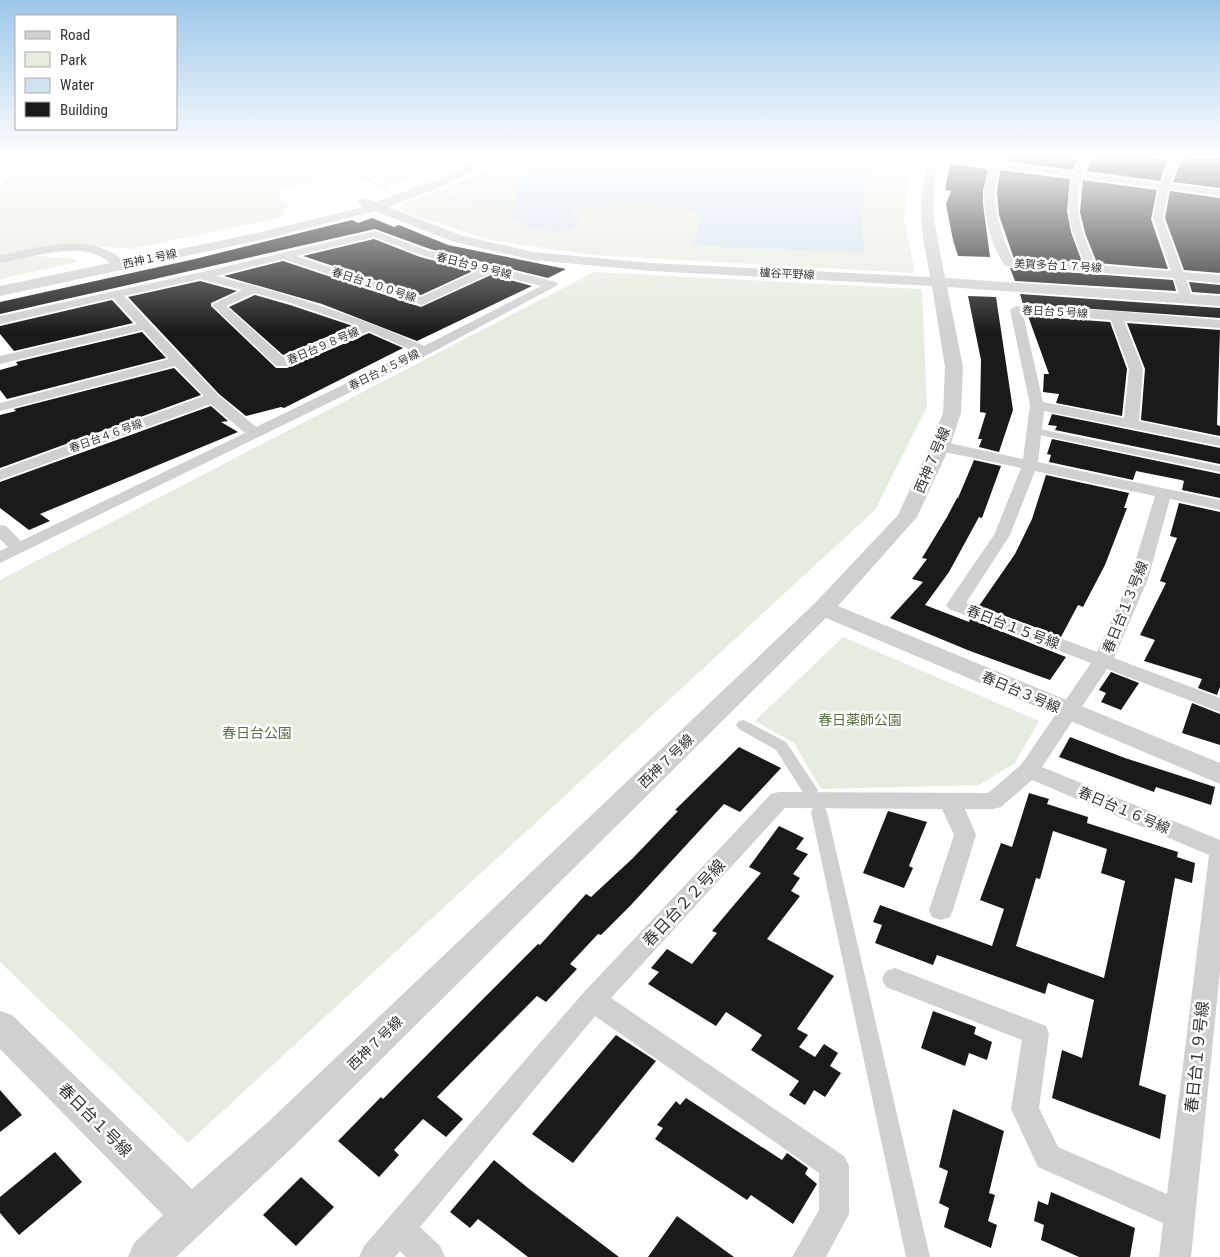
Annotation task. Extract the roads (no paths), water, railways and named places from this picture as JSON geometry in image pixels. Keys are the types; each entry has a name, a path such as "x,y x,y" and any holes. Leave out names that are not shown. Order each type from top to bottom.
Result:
{"street":[{"name":"西神１号線","path":"0,284 261,236 335,215"},
{"name":"櫨谷平野線","path":"394,215 456,238 533,256 651,267 940,282 1186,297 1220,301"},
{"name":"西神７号線","path":"148,1257 280,1134 823,608 907,517 940,446 952,413 954,367 940,282 926,215"},
{"name":"美賀多台１７号線","path":"992,215 994,229 1008,264 1092,268 1220,279"},
{"path":"1073,215 1074,224 1092,268"},
{"path":"1159,215 1158,218 1186,297"},
{"name":"春日台９９号線","path":"200,276 374,234 425,253 552,285 424,351"},
{"path":"0,259 68,248 84,248 104,251 118,263"},
{"name":"春日台１００号線","path":"284,256 422,301 489,270"},
{"name":"西神１号線","path":"0,291 118,263"},
{"name":"春日台４５号線","path":"0,320 200,276 295,300 369,326 424,351"},
{"name":"春日台９８号線","path":"254,289 218,305 282,363 369,326"},
{"path":"116,294 213,398 254,433"},
{"name":"春日台５号線","path":"1030,465 1037,406 1016,310 1115,315 1220,324"},
{"path":"1115,315 1136,369 1131,424"},
{"path":"0,360 144,326"},
{"name":"春日台４５号線","path":"0,558 424,351"},
{"path":"0,407 177,361"},
{"name":"春日台４６号線","path":"0,475 213,398"},
{"path":"1037,406 1220,442"},
{"path":"1034,431 1220,469"},
{"path":"940,446 1220,505"},
{"name":"春日台１５号線","path":"1030,465 1002,534 955,605 1220,704"},
{"name":"春日台１３号線","path":"1067,712 1103,661 1139,579 1164,493"},
{"path":"0,530 19,548"},
{"name":"春日台３号線","path":"823,608 1067,712 1220,774"},
{"name":"春日台２２号線","path":"375,1257 400,1230 593,1000 779,800 993,801 1029,770 1067,712"},
{"path":"744,725 781,746 810,790"},
{"name":"春日台１６号線","path":"1029,770 1220,850"},
{"path":"941,910 965,835 950,801"},
{"path":"820,812 918,1257"},
{"name":"春日台１９号線","path":"1175,1257 1220,857"},
{"path":"895,979 1036,1034 1025,1109 1048,1157 1180,1215"},
{"path":"593,1000 834,1166 834,1214 808,1257"},
{"name":"春日台１号線","path":"0,1026 191,1215"},
{"path":"400,1230 429,1257"}],"water":[{"path":"513,215 574,215 579,221 572,228 556,232 538,229 512,220"},
{"path":"702,215 862,215 864,253 692,245"}],"park label":[{"name":"春日薬師公園","path":"860,720"},
{"name":"春日台公園","path":"257,733"}]}
